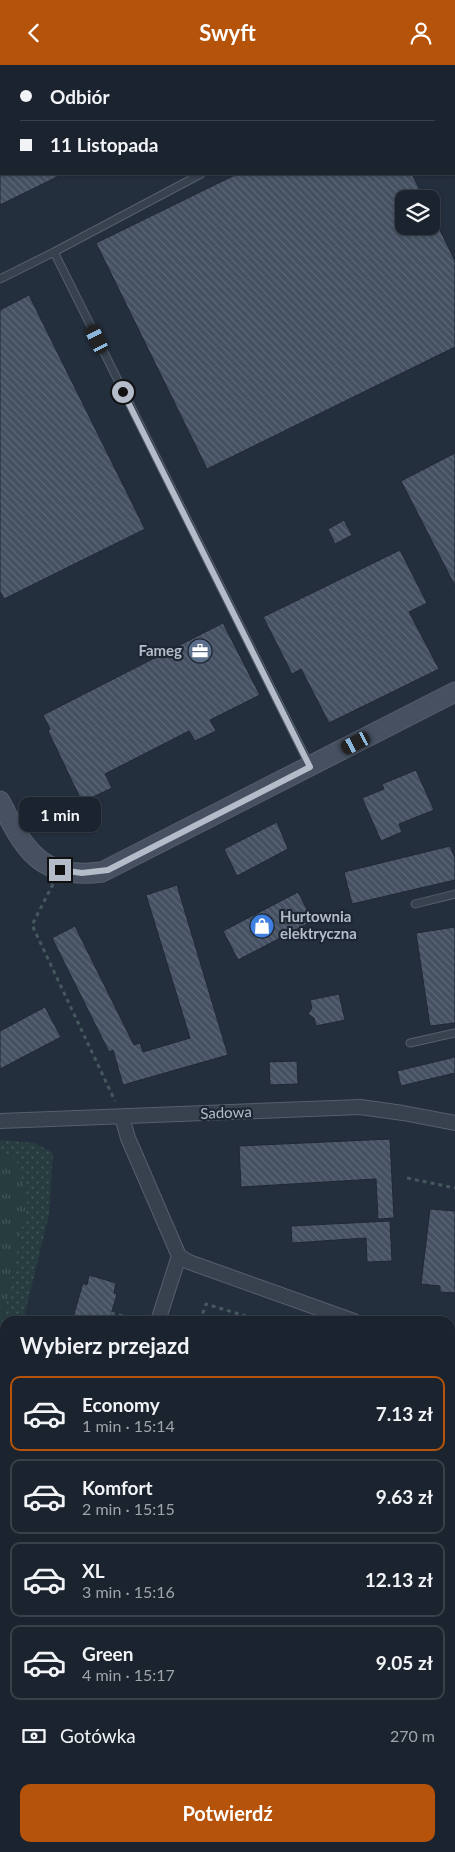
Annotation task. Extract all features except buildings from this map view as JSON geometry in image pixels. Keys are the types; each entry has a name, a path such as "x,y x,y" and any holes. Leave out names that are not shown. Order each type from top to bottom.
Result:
{"street":[{"path":"0,801 26,849 46,864 60,870 82,873 108,870 455,693"},
{"name":"Sadowa","path":"0,1121 360,1107 454,1121"},
{"path":"122,1117 128,1138 179,1256 189,1262 340,1316"},
{"path":"160,1316 179,1256"}],"lane":[{"path":"0,279 199,175"},
{"path":"54,252 310,767"},
{"path":"415,904 455,894"},
{"path":"410,1043 455,1033"}],"path":[{"path":"60,870 32,925 122,1117"},
{"path":"407,1178 455,1188"},
{"path":"202,1316 206,1304 246,1316"},
{"path":"111,1313 122,1316"}],"green space":[{"path":"0,1140 35,1143 53,1153 49,1215 24,1316 4,1316 27,1201 12,1155 0,1155"},
{"path":"0,1155 12,1155 18,1164 27,1201 4,1316 0,1316"}],"place":[{"name":"Fameg","path":"200,651"},
{"name":"Hurtownia elektryczna","path":"262,926"}],"route":[{"path":"60,870 91,873 108,870 310,767 123,392"}]}
